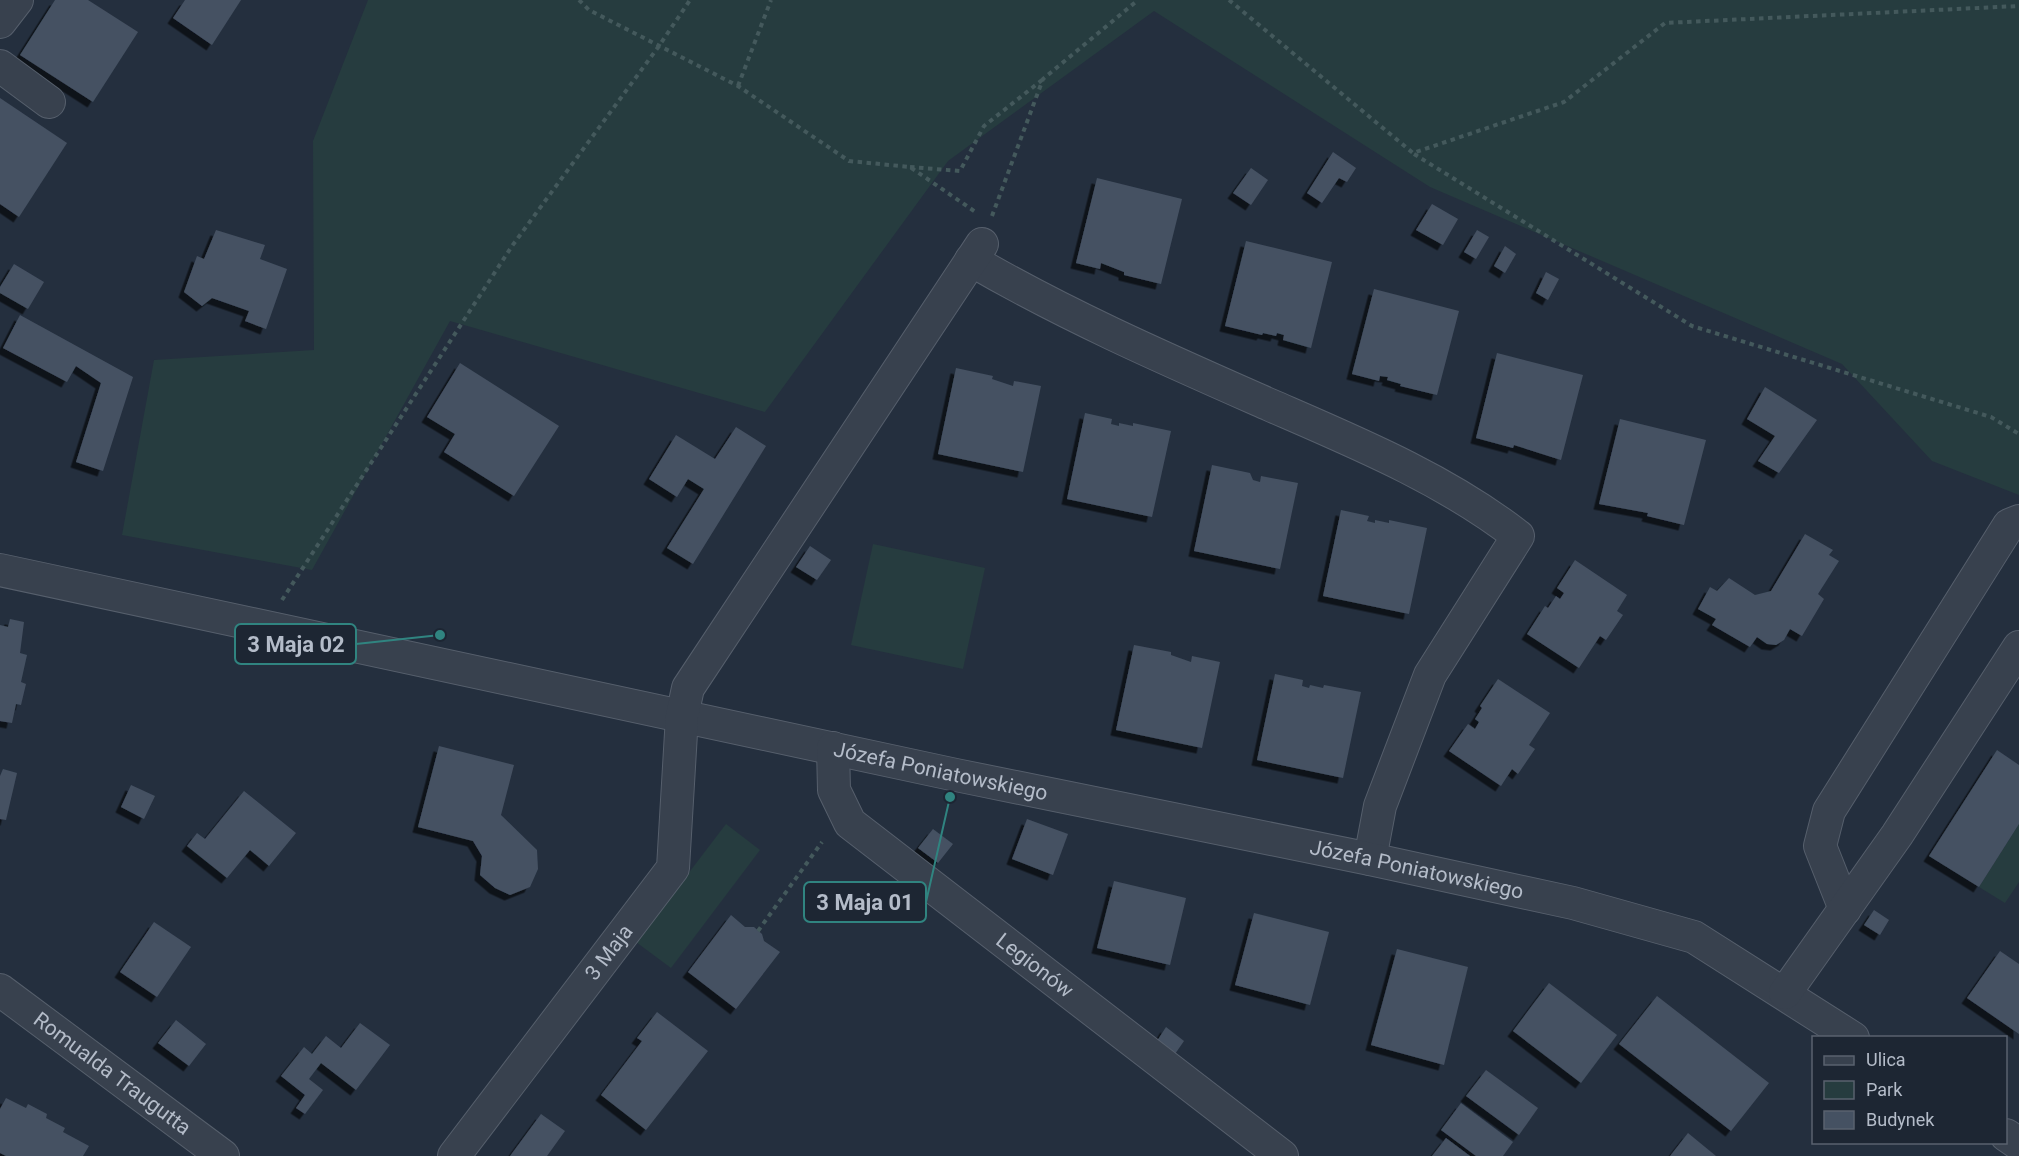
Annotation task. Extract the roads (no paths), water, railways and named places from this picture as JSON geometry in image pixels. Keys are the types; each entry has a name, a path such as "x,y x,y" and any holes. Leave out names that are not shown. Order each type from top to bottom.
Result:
{"street":[{"path":"0,22 17,0"},
{"path":"0,66 49,102"},
{"name":"3 Maja","path":"454,1156 673,868 682,716 688,688 981,242 1110,335 1375,451 1488,513 1518,536 1430,675 1380,806 1370,859"},
{"path":"1845,909 1820,846 1829,811 2009,525 2019,521"},
{"name":"Józefa Poniatowskiego","path":"0,570 832,748 1573,903 1694,937 1850,1036"},
{"path":"1785,993 1897,835 2019,647"},
{"name":"Legionów","path":"832,748 834,790 850,823 1282,1156"},
{"name":"Romualda Traugutta","path":"0,990 223,1156"}],"place":[{"name":"3 Maja 02","path":"440,635"},
{"name":"3 Maja 01","path":"950,797"}]}
